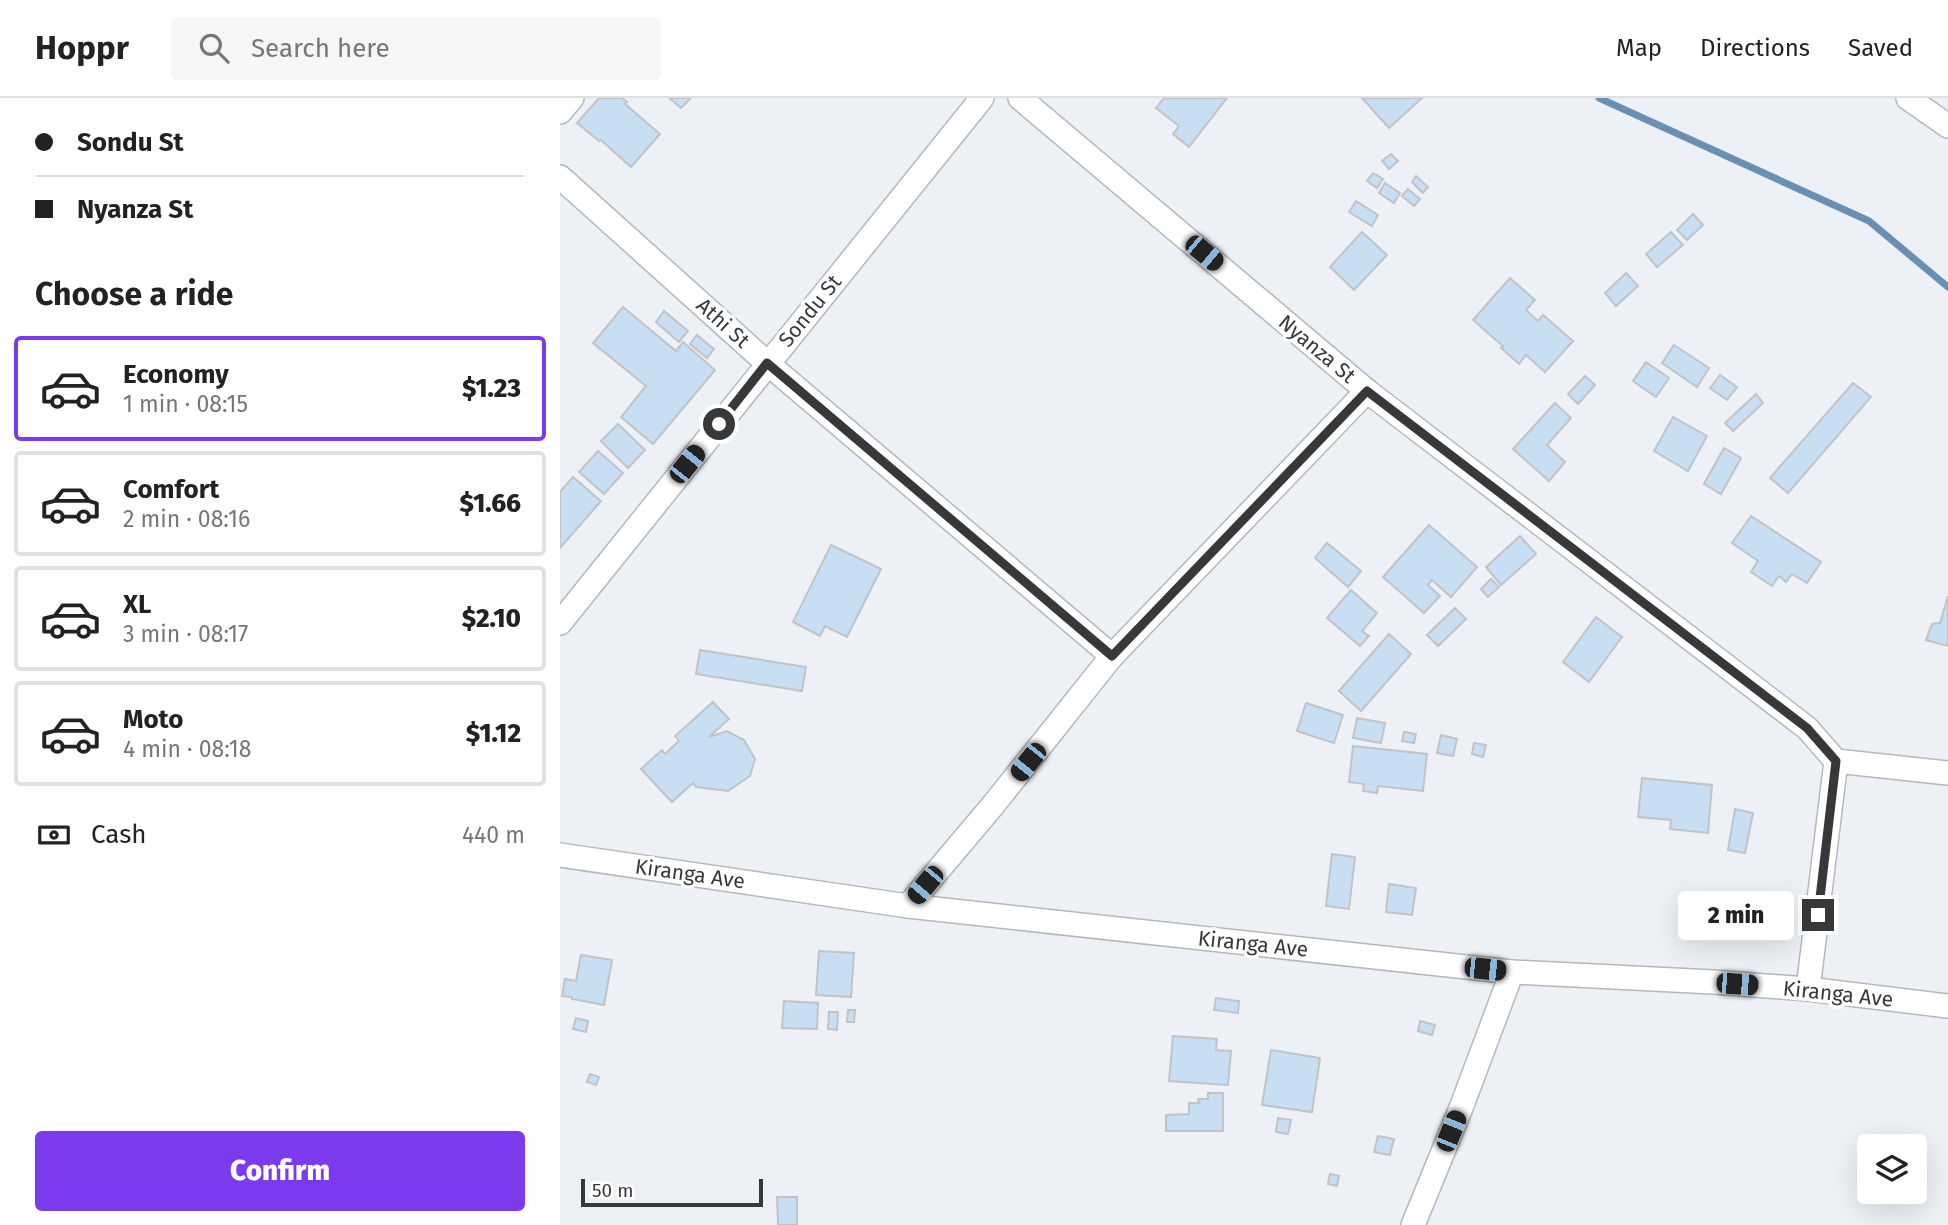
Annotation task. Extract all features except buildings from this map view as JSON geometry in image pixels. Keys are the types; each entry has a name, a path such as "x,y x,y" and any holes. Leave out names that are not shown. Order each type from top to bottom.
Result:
{"street":[{"path":"560,112 572,98"},
{"name":"Sondu St","path":"560,623 982,98"},
{"name":"Nyanza St","path":"1020,98 1367,391 1807,728 1836,761"},
{"path":"1909,98 1948,126"},
{"name":"Athi St","path":"560,177 767,363 1112,656"},
{"path":"908,906 994,804 1112,656 1367,391"},
{"path":"1808,989 1836,761 1948,773"},
{"name":"Kiranga Ave","path":"560,855 908,906 1512,972 1808,989 1948,1006"},
{"path":"1413,1225 1512,972"}],"waterway":[{"path":"1599,98 1869,221 1948,287"}],"route":[{"path":"719,424 767,363 1112,656 1367,391 1807,728 1836,761 1818,915"}]}
